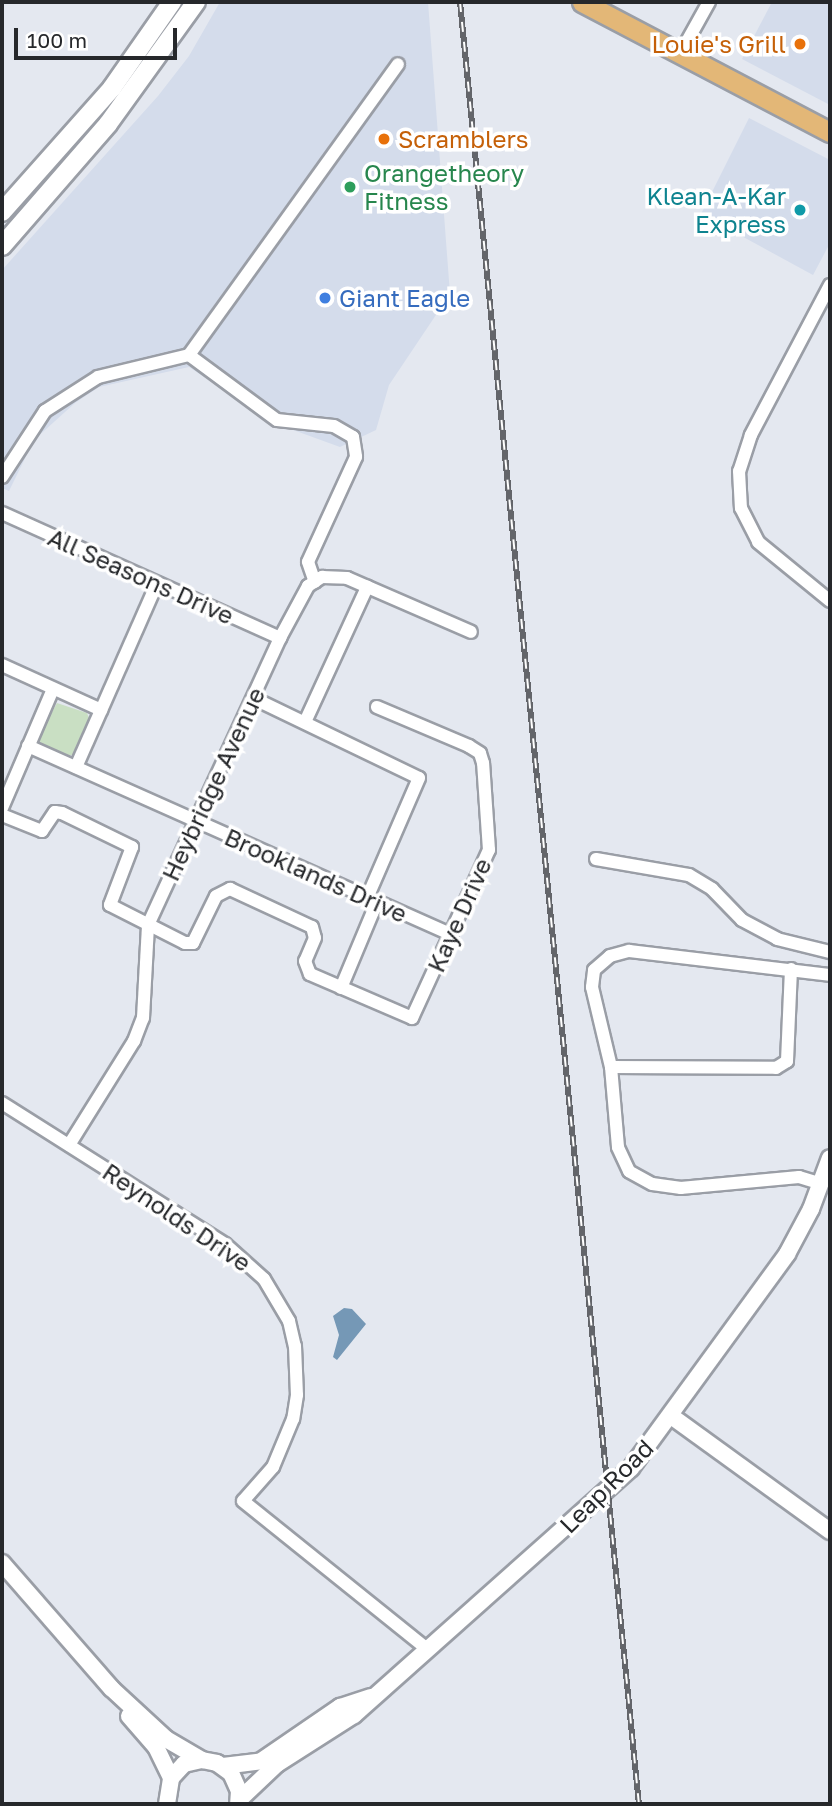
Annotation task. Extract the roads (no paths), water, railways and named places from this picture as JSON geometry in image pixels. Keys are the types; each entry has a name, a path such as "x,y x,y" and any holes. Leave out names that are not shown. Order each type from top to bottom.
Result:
{"main road":[{"path":"2,212 112,88 173,2"},
{"path":"582,2 830,132"},
{"path":"2,246 108,124 194,6"}],"street":[{"path":"173,2 194,6"},
{"path":"680,54 709,2"},
{"path":"2,477 45,411 98,377 189,355 398,64"},
{"path":"830,285 751,435 739,471 741,508 758,542 830,601"},
{"path":"189,355 277,421 334,426 353,437 356,457 308,562 315,582 331,576 367,587 471,632"},
{"name":"All Seasons Drive","path":"2,513 280,638"},
{"name":"Heybridge Avenue","path":"69,1145 134,1041 144,1018 148,925 280,638 303,593 315,582"},
{"path":"76,767 157,583"},
{"path":"305,722 367,587"},
{"path":"2,665 101,710"},
{"path":"2,808 53,689"},
{"path":"2,815 42,831 55,812 62,813 132,847 110,905 148,925 193,943 216,896 230,888 312,927 315,938 305,969 341,988 419,778 253,698"},
{"name":"Kaye Drive","path":"341,988 412,1018 489,850 483,762 480,753 377,707"},
{"name":"Brooklands Drive","path":"28,746 452,935"},
{"path":"596,859 689,875 712,889 743,920 777,939 830,952"},
{"path":"822,1184 799,1177 681,1188 652,1184 629,1171 618,1147 611,1068 592,987 594,970 610,956 653,953 830,975"},
{"path":"611,1068 776,1068 787,1061 790,969"},
{"name":"Reynolds Drive","path":"2,1103 225,1244 264,1279 289,1321 295,1346 297,1395 293,1419 273,1467 243,1501 426,1648"},
{"name":"Leap Road","path":"238,1802 261,1776 354,1716 370,1697 631,1468 787,1254 822,1184 830,1158"},
{"path":"671,1416 830,1531"},
{"path":"2,1563 111,1688 166,1739 202,1760 223,1766 236,1781 238,1802"},
{"path":"111,1688 115,1700 156,1747 171,1778 167,1804"},
{"name":"Leap Road","path":"223,1766 261,1761 340,1707 370,1697"},
{"path":"171,1778 184,1765 202,1760"}],"water":[{"path":"344,1308 352,1309 366,1324 337,1360 333,1357 339,1335 333,1316"}],"railway":[{"path":"460,2 639,1804"}],"place":[{"name":"Louie's Grill","path":"800,44"},
{"name":"Scramblers","path":"384,139"},
{"name":"Orangetheory Fitness","path":"350,187"},
{"name":"Klean-A-Kar Express","path":"800,210"},
{"name":"Giant Eagle","path":"325,298"}]}
